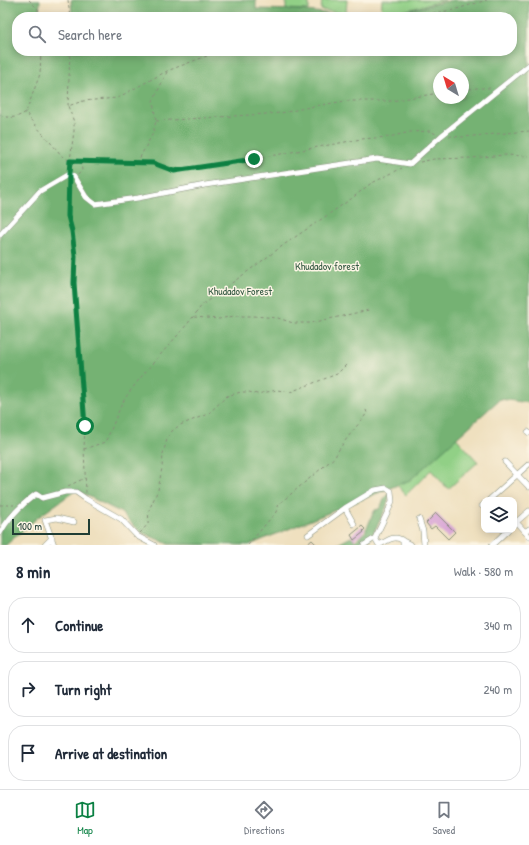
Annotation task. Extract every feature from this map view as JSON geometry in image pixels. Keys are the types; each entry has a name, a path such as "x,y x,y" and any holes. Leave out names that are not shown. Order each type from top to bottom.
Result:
{"street":[{"path":"0,236 40,191 71,176 86,197 95,204 205,185 377,159 410,164 441,136 529,65"},
{"path":"505,462 529,487"},
{"path":"491,497 529,464"},
{"path":"308,534 345,508 375,490 386,488 390,491 392,501 389,509 375,538 364,545"},
{"path":"0,532 21,505 36,494 42,498 65,492 76,492 121,519 137,536 154,545"},
{"path":"345,508 354,524"},
{"path":"517,521 529,511"},
{"path":"54,545 45,520 58,518 74,522"},
{"path":"419,518 423,531 424,545"},
{"path":"517,524 528,532"},
{"path":"492,545 505,533"},
{"path":"375,538 379,545 396,537 400,538 403,543 411,545"},
{"path":"45,545 52,538"}],"path":[{"path":"29,0 38,9 38,12"},
{"path":"68,0 69,12"},
{"path":"440,12 488,0"},
{"path":"0,115 12,118 26,112 40,74 41,56"},
{"path":"70,56 68,106 74,122 74,131 70,161 71,176 68,216 72,231 75,256 74,283 85,426 84,449 86,499"},
{"path":"68,106 83,101 117,98 167,71 207,56"},
{"path":"137,163 153,134 156,121 153,101 167,71"},
{"path":"469,89 501,88"},
{"path":"156,121 227,115 254,116 345,102 391,100 433,94"},
{"path":"26,112 30,119 62,157 70,161 153,163 174,171 254,159 355,140 390,137 410,132 430,131 441,136 462,137 529,131"},
{"path":"84,449 105,442 125,399 144,373 202,305 223,288 351,199 370,184 410,164 434,159 504,155 529,156"},
{"path":"71,176 78,176 82,170 81,161"},
{"path":"193,317 218,318 254,316 278,318 293,323 312,323 369,310"},
{"path":"137,536 148,524 150,510 158,490 163,454 167,439 172,431 180,425 208,414 227,396 241,392 257,394 277,390 290,392 337,374 350,361"},
{"path":"248,545 276,512 279,504 335,457 339,448 367,413 366,410"},
{"path":"0,505 21,505"}],"green space":[{"name":"Khudadov Forest","path":"0,0 40,0 39,12 12,12 12,56 517,56 517,12 402,12 452,0 529,0 529,403 500,399 410,480 249,545 168,544 139,531 120,512 76,490 37,518 6,545 0,545"},
{"path":"71,0 256,0 256,9 315,12 72,12"},
{"path":"286,0 309,0 309,10 286,9"},
{"path":"322,0 347,0 346,12 321,10"},
{"path":"382,0 445,0 400,12 381,12"},
{"path":"450,431 478,462 448,489 431,470 406,495 397,485"},
{"path":"388,494 389,497 386,508 371,538 362,545 336,545 351,537 355,541 366,531 375,510 379,509"}],"building":[{"path":"436,513 455,532 448,539 435,526 431,529 426,523"},
{"path":"362,526 365,529 363,531 364,532 354,540 351,535"},
{"path":"312,540 317,545 306,545"}],"route":[{"path":"85,426 74,283 75,256 72,231 68,216 70,161 153,163 174,171 254,159"}],"park label":[{"name":"Khudadov forest","path":"327,266"}]}
